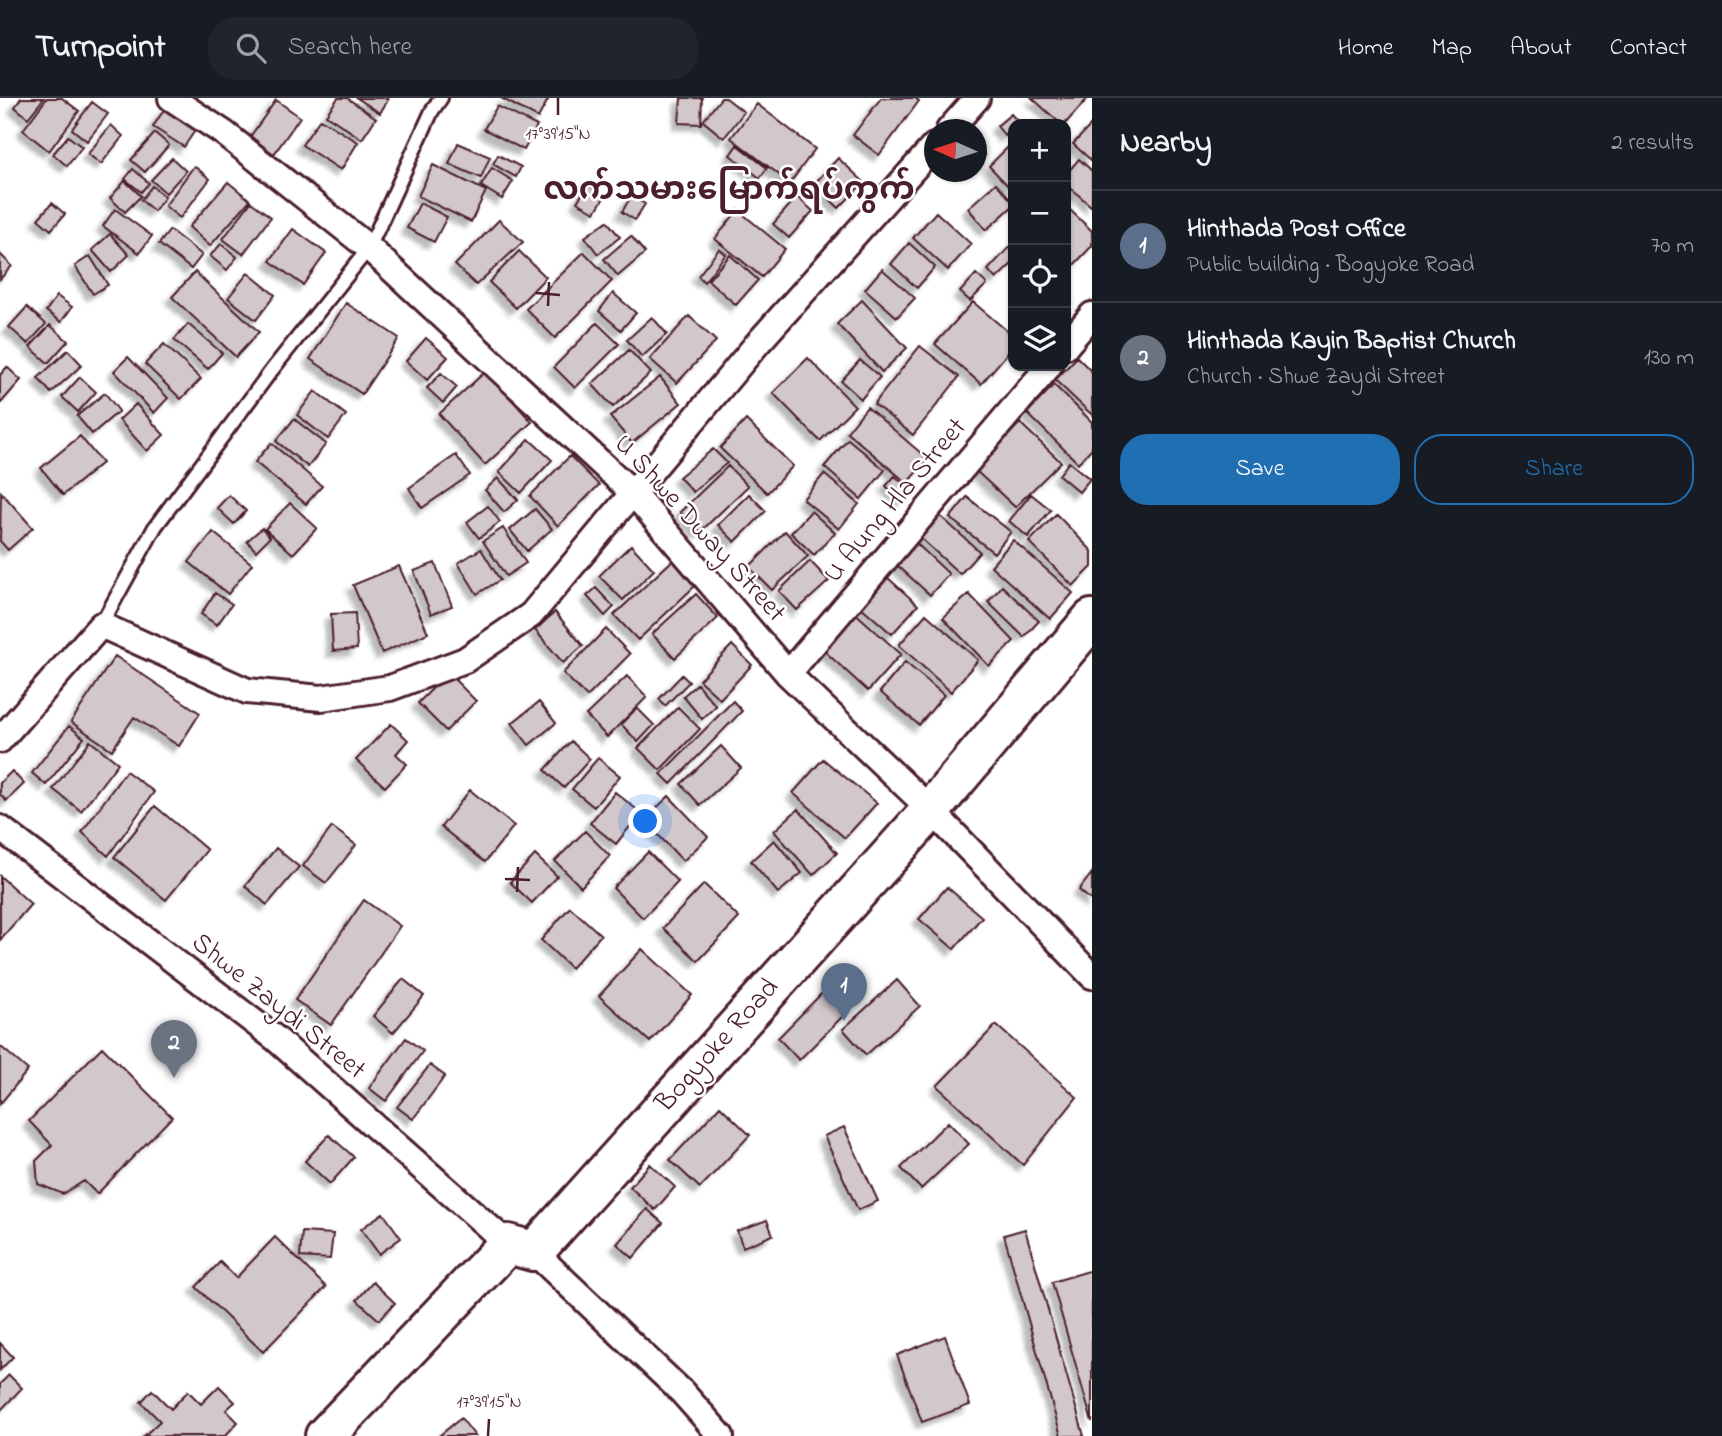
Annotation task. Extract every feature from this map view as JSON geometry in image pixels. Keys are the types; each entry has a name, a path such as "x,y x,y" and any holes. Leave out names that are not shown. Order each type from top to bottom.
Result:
{"main road":[{"name":"Bogyoke Road","path":"325,1436 520,1247 931,810 1092,619"}],"street":[{"name":"U Shwe Dway Street","path":"170,98 223,133 369,248 633,493 788,674 931,810 1092,976"},
{"path":"958,119 976,98"},
{"path":"0,740 101,625 247,691 321,698 390,688 465,660 531,615 757,344 924,157"},
{"path":"1071,340 1092,314"},
{"name":"U Aung Hla Street","path":"788,674 1045,371"},
{"name":"Shwe Zaydi Street","path":"0,828 275,1038 520,1247 682,1392 721,1436"}],"lane":[{"path":"101,625 155,527 271,371 369,248 432,111 441,98"}],"building":[{"path":"21,98 44,98 28,118 15,107"},
{"path":"47,98 62,98 79,111 49,151 23,130"},
{"path":"338,98 347,98 376,118 362,139 326,115"},
{"path":"357,98 389,98 380,113"},
{"path":"501,98 549,98 538,118"},
{"path":"681,98 702,98 701,124 679,123"},
{"path":"721,98 726,98 744,112 724,138 703,121"},
{"path":"881,98 915,98 919,101 879,155 853,135"},
{"path":"1032,98 1088,98 1069,119 1055,119"},
{"path":"276,100 300,117 274,154 250,137"},
{"path":"92,102 108,114 87,141 72,129"},
{"path":"757,104 815,149 790,183 731,138"},
{"path":"497,106 537,126 524,150 484,129"},
{"path":"165,108 196,129 184,147 153,127"},
{"path":"1011,114 1016,119 1008,119 1008,133 1005,136 997,126"},
{"path":"320,119 358,142 341,170 302,145"},
{"path":"1092,124 1092,161 1073,144"},
{"path":"111,125 123,136 101,164 88,154"},
{"path":"155,133 169,145 145,172 131,160"},
{"path":"68,136 82,147 67,166 53,154"},
{"path":"458,143 490,157 481,178 449,164"},
{"path":"737,145 767,168 760,178 730,155"},
{"path":"1008,147 1008,186 989,166"},
{"path":"498,155 521,167 516,177 493,164"},
{"path":"172,158 186,171 166,193 151,180"},
{"path":"838,158 864,182 839,208 814,184"},
{"path":"1079,159 1092,171 1092,207 1071,188 1071,168"},
{"path":"433,165 486,191 471,222 418,196"},
{"path":"194,166 210,179 180,218 165,206"},
{"path":"492,168 513,181 502,199 481,186"},
{"path":"133,169 149,183 141,192 125,179"},
{"path":"125,181 141,196 125,212 110,198"},
{"path":"228,182 250,200 210,246 189,227"},
{"path":"996,183 1008,196 1008,210 986,230 968,208"},
{"path":"588,185 605,196 595,212 577,202"},
{"path":"152,186 165,197 154,211 141,200"},
{"path":"631,196 645,204 635,220 622,212"},
{"path":"797,197 813,211 789,238 773,224"},
{"path":"251,202 271,217 243,254 223,239"},
{"path":"52,203 65,214 51,230 38,219"},
{"path":"420,203 447,217 434,242 407,228"},
{"path":"115,209 152,236 139,253 103,226"},
{"path":"738,210 785,249 762,277 715,239"},
{"path":"1071,211 1092,231 1092,246 1071,268"},
{"path":"936,212 971,244 948,270 913,238"},
{"path":"499,220 523,242 476,285 455,265"},
{"path":"607,221 620,237 598,254 585,237"},
{"path":"293,229 326,253 303,285 270,261"},
{"path":"170,230 202,255 191,269 159,244"},
{"path":"110,234 129,255 111,272 92,250"},
{"path":"631,236 645,253 618,276 604,259"},
{"path":"909,243 935,267 917,288 891,264"},
{"path":"221,244 237,257 227,270 210,256"},
{"path":"1008,248 1008,268 996,279 988,270"},
{"path":"719,249 726,254 704,282 698,276"},
{"path":"519,251 546,277 516,308 489,282"},
{"path":"584,252 612,281 555,338 526,309"},
{"path":"0,254 12,266 0,279"},
{"path":"730,255 758,280 736,305 708,280"},
{"path":"90,256 108,285 93,294 75,266"},
{"path":"882,269 915,298 897,317 865,289"},
{"path":"195,272 259,332 236,357 172,297"},
{"path":"248,273 275,295 256,320 228,298"},
{"path":"976,274 987,284 970,301 960,292"},
{"path":"613,293 636,313 621,330 599,311"},
{"path":"57,296 72,307 61,322 46,311"},
{"path":"862,300 907,348 882,372 837,324"},
{"path":"973,302 1008,332 1008,353 981,384 935,344"},
{"path":"346,303 399,338 362,394 310,359"},
{"path":"27,307 46,324 28,344 9,327"},
{"path":"689,316 716,341 677,383 650,359"},
{"path":"652,317 667,334 642,357 627,340"},
{"path":"597,323 619,344 575,388 554,367"},
{"path":"188,324 222,353 208,369 174,340"},
{"path":"50,325 68,341 48,363 30,347"},
{"path":"426,338 448,357 427,380 406,361"},
{"path":"164,344 201,379 181,399 145,364"},
{"path":"920,346 959,377 913,435 874,404"},
{"path":"68,350 82,365 51,393 38,378"},
{"path":"629,350 651,373 613,407 592,384"},
{"path":"128,357 168,398 154,413 114,371"},
{"path":"1077,357 1092,372 1092,415 1055,380 1064,371 1071,371 1071,363"},
{"path":"808,358 855,406 820,441 773,393"},
{"path":"860,360 880,377 861,399 841,381"},
{"path":"7,367 21,380 0,404 0,375"},
{"path":"486,371 532,422 485,465 439,414"},
{"path":"441,373 457,387 443,403 427,388"},
{"path":"80,377 96,392 78,412 62,397"},
{"path":"660,377 681,403 632,443 610,417"},
{"path":"1054,385 1092,422 1092,448 1078,463 1027,413"},
{"path":"315,391 346,415 328,439 297,415"},
{"path":"105,393 119,411 92,434 77,416"},
{"path":"136,404 164,435 147,451 119,420"},
{"path":"867,407 928,459 907,483 847,432"},
{"path":"294,419 326,444 308,467 276,441"},
{"path":"746,420 793,466 767,493 720,448"},
{"path":"1020,423 1061,462 1015,507 975,470"},
{"path":"80,436 102,463 63,495 41,468"},
{"path":"529,439 552,460 521,493 499,472"},
{"path":"848,439 885,470 861,499 824,467"},
{"path":"271,443 322,486 306,504 255,462"},
{"path":"713,449 727,463 693,492 679,477"},
{"path":"456,455 470,475 422,508 409,488"},
{"path":"570,456 599,485 558,526 530,496"},
{"path":"1069,462 1090,479 1079,492 1059,475"},
{"path":"728,466 748,486 700,532 680,512"},
{"path":"824,474 859,504 839,529 803,499"},
{"path":"895,476 911,490 902,501 886,486"},
{"path":"498,478 518,500 504,512 485,490"},
{"path":"1,492 33,528 8,550 0,541"},
{"path":"749,494 766,511 735,542 718,525"},
{"path":"1031,494 1051,510 1028,537 1009,521"},
{"path":"229,495 246,511 234,524 217,508"},
{"path":"967,497 1011,532 994,553 950,518"},
{"path":"290,503 317,528 293,554 265,529"},
{"path":"488,506 500,522 479,538 467,522"},
{"path":"535,509 552,529 527,551 510,530"},
{"path":"811,511 835,533 814,555 791,533"},
{"path":"937,513 980,552 960,574 917,535"},
{"path":"1056,514 1092,551 1092,567 1073,586 1029,542"},
{"path":"262,528 270,537 256,551 247,541"},
{"path":"503,528 526,563 506,576 483,541"},
{"path":"785,531 808,556 772,590 749,567"},
{"path":"213,532 252,564 228,594 189,562"},
{"path":"1013,540 1073,593 1050,619 991,566"},
{"path":"916,543 949,574 930,595 897,565"},
{"path":"631,545 654,570 623,600 599,576"},
{"path":"481,549 500,580 477,594 458,563"},
{"path":"674,559 697,584 638,640 614,615"},
{"path":"810,561 829,581 797,610 779,591"},
{"path":"435,563 452,606 431,614 414,571"},
{"path":"399,566 428,633 382,653 353,585"},
{"path":"887,577 918,605 892,634 860,606"},
{"path":"1002,586 1039,621 1024,637 988,602"},
{"path":"596,588 614,607 605,616 587,596"},
{"path":"215,593 232,604 217,625 201,614"},
{"path":"696,594 718,618 675,658 652,634"},
{"path":"969,594 1014,641 989,666 943,618"},
{"path":"853,611 901,654 868,691 821,648"},
{"path":"555,612 583,646 563,663 535,630"},
{"path":"355,613 357,649 333,651 331,614"},
{"path":"926,614 978,660 951,692 899,645"},
{"path":"606,629 630,654 587,697 563,673"},
{"path":"732,645 752,665 720,699 699,680"},
{"path":"115,656 200,713 179,746 134,717 112,750 71,722"},
{"path":"905,662 944,695 919,725 880,692"},
{"path":"448,673 476,701 446,731 418,703"},
{"path":"682,675 689,682 665,706 659,699"},
{"path":"627,676 647,697 607,737 586,715"},
{"path":"697,684 716,706 702,719 683,696"},
{"path":"733,701 742,711 671,784 661,774"},
{"path":"539,702 556,723 529,745 512,723"},
{"path":"678,707 700,729 660,770 638,748"},
{"path":"637,708 654,725 638,742 621,724"},
{"path":"391,724 408,740 396,754 407,764 385,787 356,760"},
{"path":"69,726 84,738 46,785 32,773"},
{"path":"90,741 118,763 81,811 53,789"},
{"path":"571,741 590,759 564,788 545,770"},
{"path":"721,746 741,768 700,805 681,784"},
{"path":"598,758 620,776 594,807 572,789"},
{"path":"823,759 877,803 845,838 793,793"},
{"path":"12,771 24,784 6,801 0,794 0,783"},
{"path":"126,771 154,792 108,856 82,832"},
{"path":"470,790 514,826 485,862 441,827"},
{"path":"615,792 641,813 616,844 590,823"},
{"path":"669,796 708,837 683,861 644,820"},
{"path":"155,806 207,850 166,900 114,857"},
{"path":"798,809 837,853 813,875 774,831"},
{"path":"332,827 356,845 326,883 303,866"},
{"path":"585,831 610,856 581,887 555,861"},
{"path":"774,840 802,873 778,893 751,861"},
{"path":"276,848 299,867 267,905 245,886"},
{"path":"648,852 678,882 643,918 613,888"},
{"path":"535,855 557,876 532,903 510,882"},
{"path":"1092,873 1092,901 1079,890"},
{"path":"0,876 31,904 0,940"},
{"path":"704,884 739,918 698,961 663,928"},
{"path":"947,887 982,917 954,949 919,919"},
{"path":"364,900 400,926 331,1025 295,1000"},
{"path":"570,907 601,935 571,968 541,940"},
{"path":"642,949 692,995 650,1042 599,996"},
{"path":"403,979 424,996 393,1033 373,1016"},
{"path":"897,980 920,1006 866,1055 843,1029"},
{"path":"831,984 853,1006 799,1060 778,1038"},
{"path":"996,1025 1077,1097 1023,1165 937,1086"},
{"path":"406,1038 423,1051 386,1101 369,1088"},
{"path":"0,1046 28,1070 0,1104"},
{"path":"102,1047 172,1117 97,1194 84,1181 63,1194 38,1184 36,1161 52,1145 29,1121"},
{"path":"430,1065 445,1076 413,1119 397,1107"},
{"path":"720,1106 750,1135 700,1188 670,1160"},
{"path":"948,1122 969,1144 921,1189 901,1168"},
{"path":"844,1127 878,1201 858,1210 824,1136"},
{"path":"329,1135 354,1157 330,1184 305,1161"},
{"path":"650,1164 675,1187 655,1210 630,1187"},
{"path":"647,1209 663,1223 633,1258 617,1244"},
{"path":"383,1213 401,1238 379,1254 361,1229"},
{"path":"767,1220 773,1235 743,1247 737,1231"},
{"path":"1025,1229 1084,1436 1061,1436 1004,1235"},
{"path":"302,1232 333,1234 330,1259 300,1257"},
{"path":"275,1237 326,1287 263,1352 196,1287 220,1262 236,1278"},
{"path":"1092,1270 1092,1422 1052,1282"},
{"path":"373,1282 395,1303 379,1320 357,1300"},
{"path":"945,1336 970,1405 922,1422 897,1355"},
{"path":"0,1343 13,1357 0,1370"},
{"path":"9,1375 22,1388 0,1411 0,1384"},
{"path":"219,1386 235,1402 226,1410 238,1422 225,1436 144,1436 160,1421 141,1402 152,1390 171,1409 188,1391 201,1404"},
{"path":"461,1418 475,1436 439,1436"}],"place":[{"name":"Hinthada Post Office","path":"844,1021"},
{"name":"Hinthada Kayin Baptist Church","path":"174,1078"}],"district":[{"name":"လက်သမားမြောက်ရပ်ကွက်","path":"729,191"}]}
